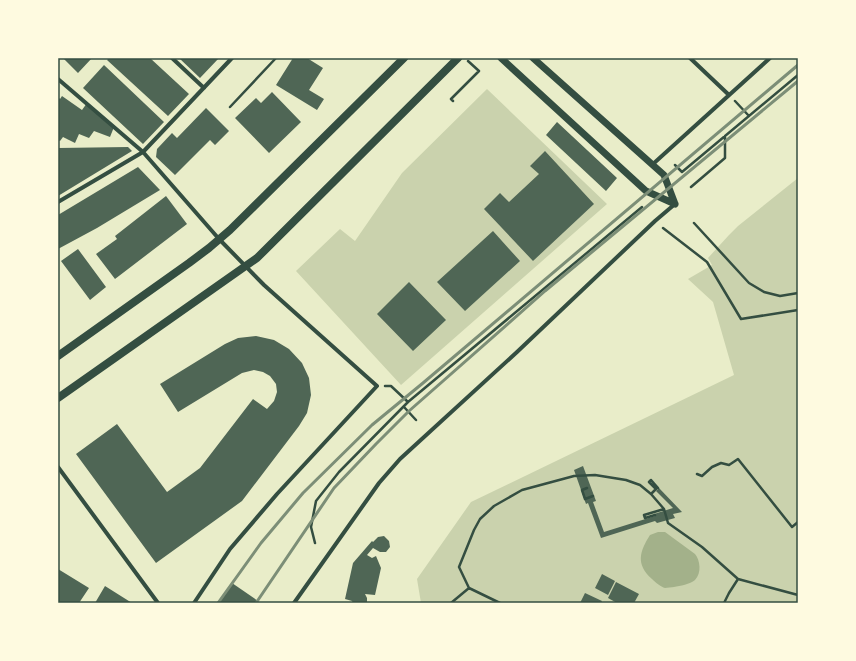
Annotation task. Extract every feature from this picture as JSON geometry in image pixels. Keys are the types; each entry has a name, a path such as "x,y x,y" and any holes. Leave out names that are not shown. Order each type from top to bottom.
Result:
{"main road":[{"path":"58,356 188,263 230,230 404,58"},
{"path":"58,398 257,258 458,58"}],"street":[{"path":"172,58 204,88"},
{"path":"58,202 143,152 232,58"},
{"path":"501,58 646,191 675,204"},
{"path":"533,58 664,174 675,204"},
{"path":"690,58 729,95"},
{"path":"653,164 770,58"},
{"path":"58,79 143,152 219,239 264,285 376,386 277,494 230,549 194,603"},
{"path":"294,603 379,483 400,459 675,204"},
{"path":"58,467 158,603"}],"path":[{"path":"230,107 276,58"},
{"path":"452,100 479,71 464,58"},
{"path":"675,165 682,172 798,75"},
{"path":"729,95 749,116"},
{"path":"691,188 725,158 725,136"},
{"path":"315,543 311,527 316,501 339,472 408,402 642,207"},
{"path":"694,223 749,283 764,292 780,296 798,293"},
{"path":"663,228 707,262 741,319 798,310"},
{"path":"376,386 391,386 408,402"},
{"path":"404,407 416,420"},
{"path":"697,474 702,476 712,467 721,463 729,465 738,459 792,527 798,522"},
{"path":"500,603 469,588 459,567 480,519 494,506 522,490 574,476 596,475 626,480 640,485 651,494 664,509 668,523 702,547 738,579 798,595"},
{"path":"651,494 656,489 649,482 651,480 658,488"},
{"path":"587,488 582,490 585,499 593,496"},
{"path":"655,515 645,518 644,515 664,509"},
{"path":"724,603 738,579"},
{"path":"451,603 469,588"}],"shaded area":[{"path":"487,89 607,204 401,385 296,271 340,229 355,241 402,173"},
{"path":"798,178 798,603 421,603 417,579 471,502 734,375 713,302 688,279 712,265 708,258 729,235 738,226"},
{"path":"658,532 665,532 695,554 700,567 699,574 695,580 685,585 665,588 656,583 643,568 641,557 644,547 650,535"}],"building":[{"path":"63,58 92,58 78,73"},
{"path":"109,58 150,58 189,94 168,116 107,60"},
{"path":"179,58 219,58 200,78"},
{"path":"293,58 307,58 323,68 309,90 324,99 317,110 276,85"},
{"path":"104,65 164,122 143,144 83,88"},
{"path":"272,92 301,122 269,153 235,118 256,98 261,103"},
{"path":"62,96 82,110 87,103 114,127 110,137 94,131 89,138 79,134 75,143 63,137 60,141 58,140 58,97 60,99"},
{"path":"206,108 229,131 215,145 210,140 175,175 156,157 157,149 172,133 177,138"},
{"path":"557,122 617,178 606,191 546,135"},
{"path":"128,147 132,151 58,196 58,148"},
{"path":"545,151 594,204 533,261 484,209 500,193 509,202 539,174 530,166"},
{"path":"138,167 160,190 97,228 58,249 58,215"},
{"path":"166,196 187,224 115,279 96,254 117,239 115,236"},
{"path":"493,231 520,261 465,311 437,282"},
{"path":"78,249 106,287 90,300 61,261"},
{"path":"409,282 446,320 413,351 377,314"},
{"path":"256,336 274,340 289,349 302,363 309,378 311,395 307,413 299,426 242,501 156,563 76,454 117,424 167,492 200,468 253,399 267,409 274,401 277,392 276,384 270,376 263,372 254,370 242,373 178,412 160,384 225,344 238,338"},
{"path":"583,466 596,501 593,502 604,532 655,516 654,514 673,508 656,491 659,488 682,512 673,514 675,518 657,523 655,521 601,538 588,503 586,504 574,470"},
{"path":"384,536 389,541 390,547 386,552 380,552 373,548 367,555 372,558 376,556 381,568 375,595 365,594 367,603 353,603 352,601 345,599 353,563 372,541 373,542 378,537"},
{"path":"58,569 89,588 79,603 58,603"},
{"path":"602,574 615,581 608,595 595,588"},
{"path":"616,582 639,594 634,603 617,603 608,598"},
{"path":"232,583 258,601 256,603 218,603"},
{"path":"105,586 132,603 95,603"},
{"path":"585,593 602,601 601,603 580,603"}],"railway":[{"path":"218,603 261,543 303,493 372,425 798,65"},
{"path":"256,603 334,488 409,411 545,291 798,81"}]}
